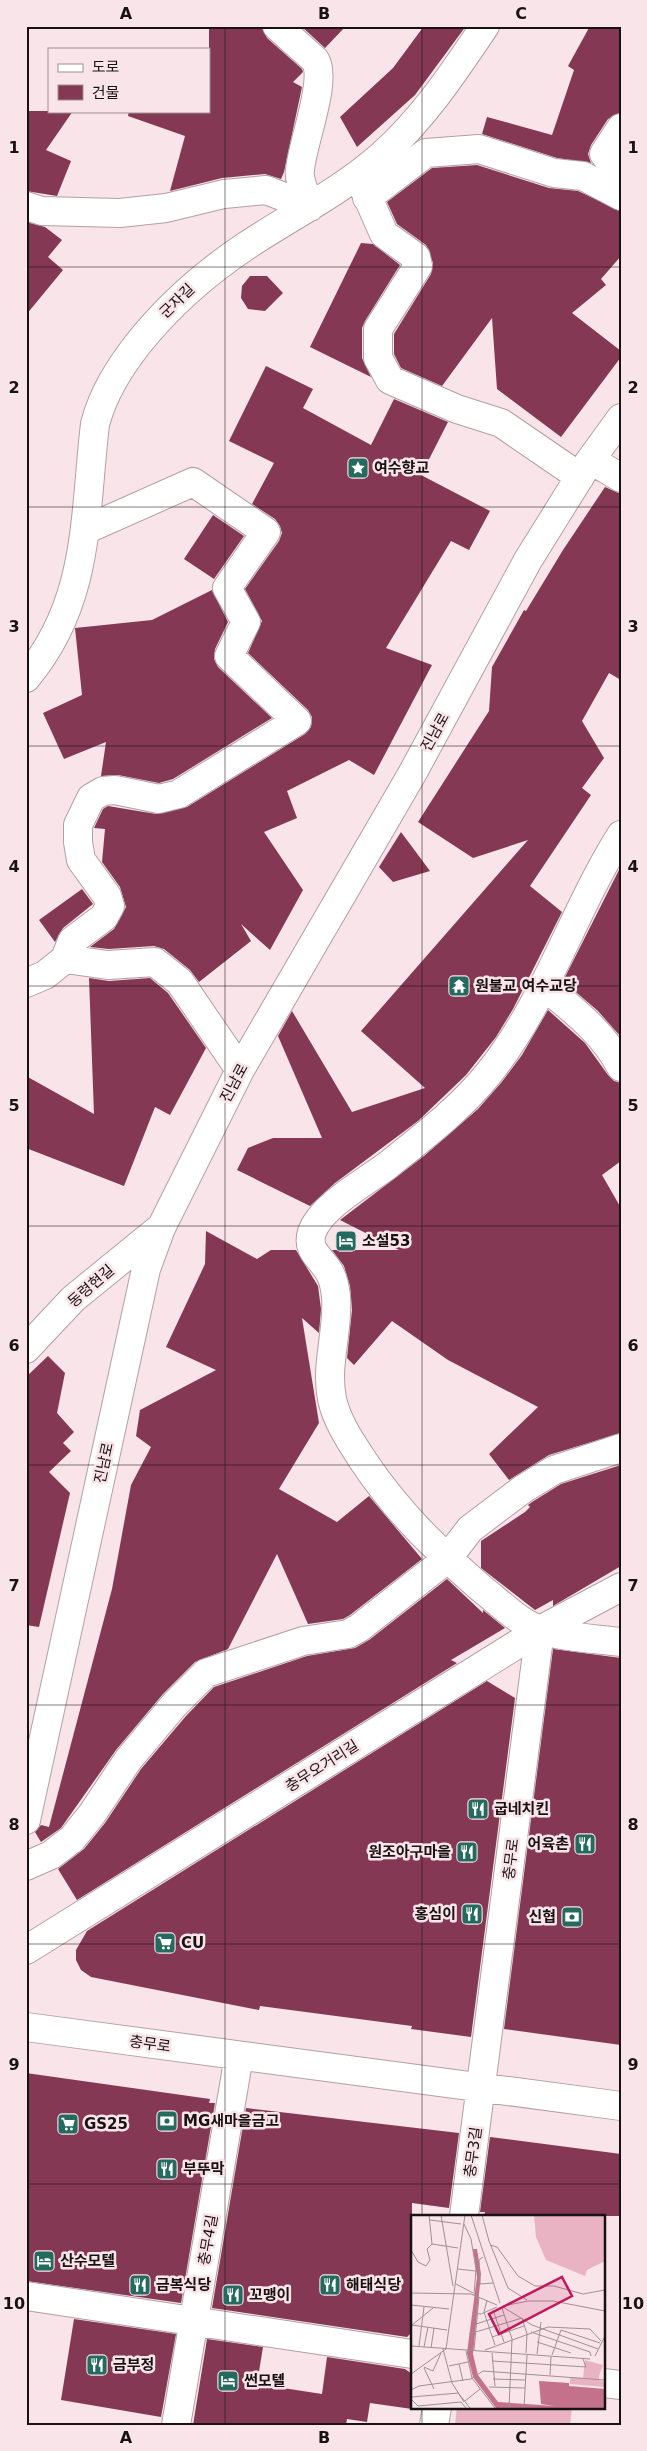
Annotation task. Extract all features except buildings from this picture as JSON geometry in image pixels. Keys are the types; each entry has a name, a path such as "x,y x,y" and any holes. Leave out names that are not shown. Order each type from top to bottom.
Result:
{"street":[{"path":"277,26 315,60 320,67 319,90 306,136 299,172 310,207"},
{"name":"군자길","path":"26,678 53,640 67,612 77,580 85,530 96,424 100,406 114,377 153,325 175,302 210,272 247,245 310,207 362,187 427,108 486,26"},
{"path":"621,128 604,154 618,172 617,194 583,176 554,173 479,149 426,153 362,187 384,234 416,257 418,266 378,329 378,358 390,380 457,409 501,423 585,468 621,478"},
{"path":"26,206 42,211 120,213 166,208 224,194 266,190 310,207"},
{"name":"진남로","path":"26,1820 146,1269 161,1228 240,1070 412,774 528,560 585,468 621,418"},
{"path":"26,983 45,975 65,959 72,940 104,918 110,906 108,896 81,860 78,825 91,798 102,790 115,790 159,800 180,794 297,721 230,656 246,622 227,588 266,532 194,482 85,530"},
{"path":"621,835 583,902 528,1014 489,1073 451,1112 389,1164 328,1210 316,1223 310,1242 313,1252 328,1269 336,1296 336,1324 329,1369 332,1400 347,1436 378,1482 405,1516 447,1559 513,1614 540,1630 621,1642"},
{"path":"65,959 108,965 155,962 180,982 240,1070"},
{"path":"543,985 596,1030 612,1051 621,1067"},
{"name":"동령현길","path":"26,1349 73,1299 161,1228"},
{"path":"26,1866 50,1855 72,1839 92,1814 128,1760 174,1704 206,1673 303,1641 348,1634 359,1628 447,1559 470,1529 523,1489 554,1470 621,1448"},
{"name":"충무오거리길","path":"26,1950 540,1630 621,1587"},
{"name":"충무로","path":"482,2088 540,1630"},
{"name":"충무로","path":"26,2027 621,2106"},
{"name":"충무4길","path":"176,2425 239,2056"},
{"name":"충무3길","path":"464,2215 482,2088"},
{"path":"26,2296 411,2354"},
{"path":"604,2383 621,2385"},
{"path":"434,2425 437,2408"}],"shaded area":[{"path":"457,2408 572,2408 570,2425 455,2425"}],"place":[{"name":"여수향교","path":"358,468"},
{"name":"원불교 여수교당","path":"459,986"},
{"name":"소설53","path":"346,1241"},
{"name":"굽네치킨","path":"478,1809"},
{"name":"어육촌","path":"585,1844"},
{"name":"원조아구마을","path":"467,1852"},
{"name":"홍심이","path":"472,1914"},
{"name":"신협","path":"572,1917"},
{"name":"CU","path":"165,1943"},
{"name":"MG새마을금고","path":"167,2121"},
{"name":"GS25","path":"68,2124"},
{"name":"부뚜막","path":"167,2169"},
{"name":"산수모텔","path":"44,2261"},
{"name":"금복식당","path":"140,2285"},
{"name":"해태식당","path":"330,2285"},
{"name":"꼬맹이","path":"233,2295"},
{"name":"금부정","path":"97,2365"},
{"name":"썬모텔","path":"228,2381"}]}
